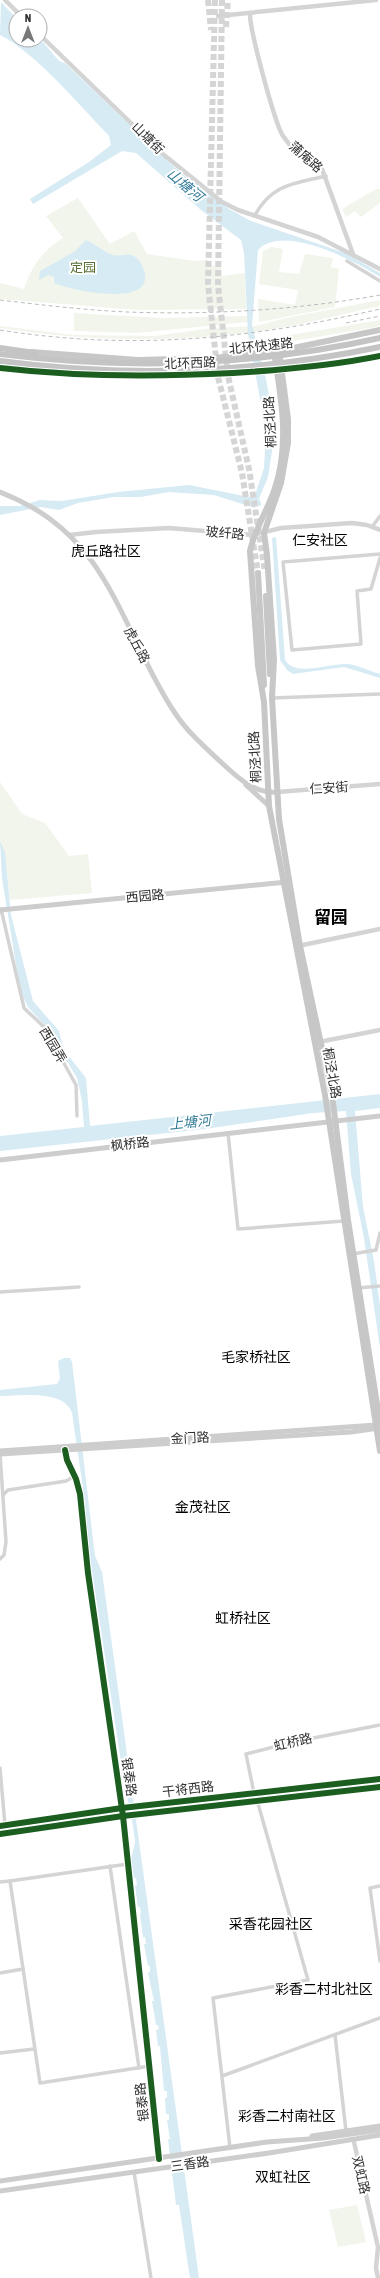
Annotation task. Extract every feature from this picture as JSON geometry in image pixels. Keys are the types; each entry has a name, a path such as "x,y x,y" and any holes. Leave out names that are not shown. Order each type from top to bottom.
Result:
{"highway":[{"name":"北环快速路","path":"0,354 103,363 201,363 308,352 380,338"},
{"name":"北环快速路","path":"0,361 102,370 201,370 281,364 380,346"},
{"path":"0,347 35,353"}],"main road":[{"name":"北环西路","path":"35,353 125,359 176,360 277,352 380,330"},
{"name":"桐泾北路","path":"264,700 258,666 250,550 253,535 272,497 282,460 284,431 277,352"},
{"name":"北环西路","path":"0,368 67,375 125,376 279,371 323,366 380,356"},
{"path":"125,359 125,376"},
{"name":"桐泾北路","path":"272,698 274,660 267,555 264,533 281,483 287,452 288,419 279,371"},
{"name":"虎丘路","path":"0,492 42,512 69,535 101,576 176,714 191,734 237,776 250,785 268,793"},
{"name":"桐泾北路","path":"287,882 269,806 264,700 261,572 272,698 279,818 287,882 298,946 331,1112 344,1221 358,1288 378,1426 380,1451"},
{"path":"237,776 269,806"},
{"path":"268,793 277,792"},
{"name":"西园路","path":"3,909 287,882"},
{"name":"枫桥路","path":"0,1160 380,1116"},
{"name":"桐泾北路","path":"332,1121 378,1426"},
{"name":"金门路","path":"0,1450 74,1447 378,1426"},
{"name":"金门路","path":"0,1454 65,1450 74,1447"},
{"name":"干将西路","path":"2,1826 136,1806 380,1779"},
{"name":"干将西路","path":"0,1834 126,1816 380,1787"},
{"path":"268,2142 380,2126"},
{"name":"三香路","path":"0,2191 268,2153 323,2140 380,2130"},
{"name":"三香路","path":"0,2181 268,2142 323,2140 380,2135"},
{"path":"268,2153 380,2138"},
{"path":"186,2154 187,2164"}],"street":[{"path":"4,0 12,8"},
{"path":"218,16 376,0"},
{"name":"蒲庵路","path":"250,13 250,20 262,67 282,134 299,155 322,168 353,254"},
{"name":"山塘街","path":"48,43 179,168 222,202 255,216 302,230 380,268"},
{"path":"255,216 263,202 280,188 326,176"},
{"path":"347,261 380,281"},
{"path":"372,527 380,516"},
{"name":"玻纤路","path":"69,535 170,528 253,535 281,528 352,523 380,530"},
{"path":"380,554 284,562 292,650 361,644 357,591 371,589 380,558"},
{"path":"272,698 380,694"},
{"name":"仁安街","path":"277,792 380,784"},
{"name":"西园弄","path":"3,909 24,1008 44,1028 76,1085 77,1116"},
{"path":"298,946 380,929"},
{"path":"317,1043 380,1030"},
{"path":"228,1133 238,1229 344,1221"},
{"path":"351,1254 376,1250 376,1241 380,1233"},
{"path":"358,1288 380,1286"},
{"path":"0,1292 79,1288"},
{"name":"银泰路","path":"65,1450 67,1460 75,1476 80,1494 88,1573 125,1808 128,1864 150,2066 162,2158"},
{"path":"0,1454 6,1542 4,1554 0,1559"},
{"path":"3,1495 8,1490 66,1481 75,1476"},
{"name":"虹桥路","path":"254,1792 246,1754 293,1742 380,1725"},
{"path":"0,1768 2,1826"},
{"path":"230,2148 213,1998 308,1980 257,1800"},
{"path":"0,1882 128,1864"},
{"path":"110,1866 139,2068"},
{"path":"10,1881 40,2083 150,2066"},
{"path":"380,1886 370,1888 380,1961"},
{"path":"0,1973 23,1969"},
{"path":"222,2076 380,2018"},
{"path":"335,2035 346,2131"},
{"path":"0,2053 34,2049"},
{"name":"双虹路","path":"354,2142 378,2247 376,2268 378,2278"},
{"path":"134,2172 151,2278"}],"green space":[{"path":"376,189 380,189 380,203 361,217 355,211 346,217 342,209"},
{"name":"定园","path":"78,198 110,244 134,231 147,254 195,261 207,260 213,266 221,265 222,276 245,273 246,309 137,310 0,299 0,283 24,289 34,266 49,248 63,238 46,216"},
{"path":"272,247 283,249 279,272 299,274 305,254 333,258 331,267 339,269 335,307 259,322 258,299 295,305 298,290 259,284 263,251"},
{"path":"380,300 380,306 295,325 267,330 200,337 167,339 100,338 33,333 0,328 0,326 74,335 154,336 213,328 256,326 286,318"},
{"path":"74,313 163,318 248,316 248,322 136,333 74,331"},
{"path":"380,320 380,325 376,327 257,347 255,341"},
{"path":"0,782 22,814 45,823 69,856 88,854 92,893 10,900 5,852 0,841"},
{"path":"357,2205 366,2242 338,2247 329,2210"}],"water":[{"path":"1,2 8,9 8,40 0,35"},
{"name":"山塘河","path":"20,48 48,48 59,61 65,63 173,166 229,209 251,221 345,253 380,273 380,277 337,254 301,242 284,241 269,243 258,250 252,325 266,379 273,417 274,438 268,477 255,508 214,495 169,492 141,497 114,497 78,503 59,510 41,507 0,515 0,506 20,506 40,500 62,501 118,492 189,485 254,498 264,468 266,431 248,334 244,253 241,240 201,210 136,153 122,151 33,204 30,199 89,162 111,145 109,136 57,81"},
{"path":"86,240 113,255 129,255 137,259 143,268 145,281 139,289 127,293 95,293 54,283 54,277 48,275 39,280 40,271 74,252"},
{"path":"276,537 285,659 289,665 295,668 303,669 347,664 380,674 380,678 344,667 293,674 287,670 280,660 272,538"},
{"name":"上塘河","path":"0,841 5,852 11,915 33,1001 59,1031 64,1050 86,1078 90,1126 380,1094 380,1108 355,1111 363,1207 374,1261 380,1305 380,1348 364,1238 351,1174 346,1111 313,1113 205,1129 0,1151 0,1136 84,1127 82,1101 77,1078 47,1028 28,1007 23,997 18,977 2,878"},
{"path":"64,1358 70,1358 72,1362 95,1556 102,1572 199,2278 190,2278 179,2205 176,2205 168,2139 170,2139 167,2120 169,2120 169,2114 166,2114 165,2098 167,2098 167,2091 164,2091 160,2046 158,2046 156,2030 159,2029 158,2025 156,2025 152,2001 154,2001 148,1973 150,1972 150,1966 148,1966 144,1944 146,1944 145,1937 143,1937 140,1907 138,1907 135,1886 137,1885 136,1878 134,1878 131,1859 135,1842 133,1826 123,1775 90,1558 83,1488 72,1413 67,1405 60,1400 51,1397 29,1395 0,1396 0,1390 57,1384 60,1378 58,1361"}],"tunnel":[{"path":"208,0 211,30"},
{"path":"215,0 208,284 218,377 242,473 258,573"},
{"path":"222,0 218,285 228,376 249,469 265,572"},
{"path":"226,27 228,0"}],"railway":[{"path":"0,300 111,311 190,313 286,308 380,295"},
{"path":"0,330 97,340 191,339 285,328 380,309"},
{"path":"346,323 380,316"}],"cycle path":[{"path":"0,368 87,375 146,376 252,372 307,367 380,356"},
{"path":"65,1450 67,1460 76,1479 80,1494 88,1573 123,1816 159,2159"},
{"path":"0,1826 122,1808 380,1779"},
{"path":"0,1834 123,1816 380,1787"}],"district":[{"name":"仁安社区","path":"320,540"},
{"name":"虎丘路社区","path":"106,551"},
{"name":"留园","path":"331,917"},
{"name":"毛家桥社区","path":"256,1357"},
{"name":"金茂社区","path":"203,1507"},
{"name":"虹桥社区","path":"243,1618"},
{"name":"采香花园社区","path":"271,1924"},
{"name":"彩香二村北社区","path":"324,1989"},
{"name":"彩香二村南社区","path":"287,2116"},
{"name":"双虹社区","path":"283,2177"}]}
